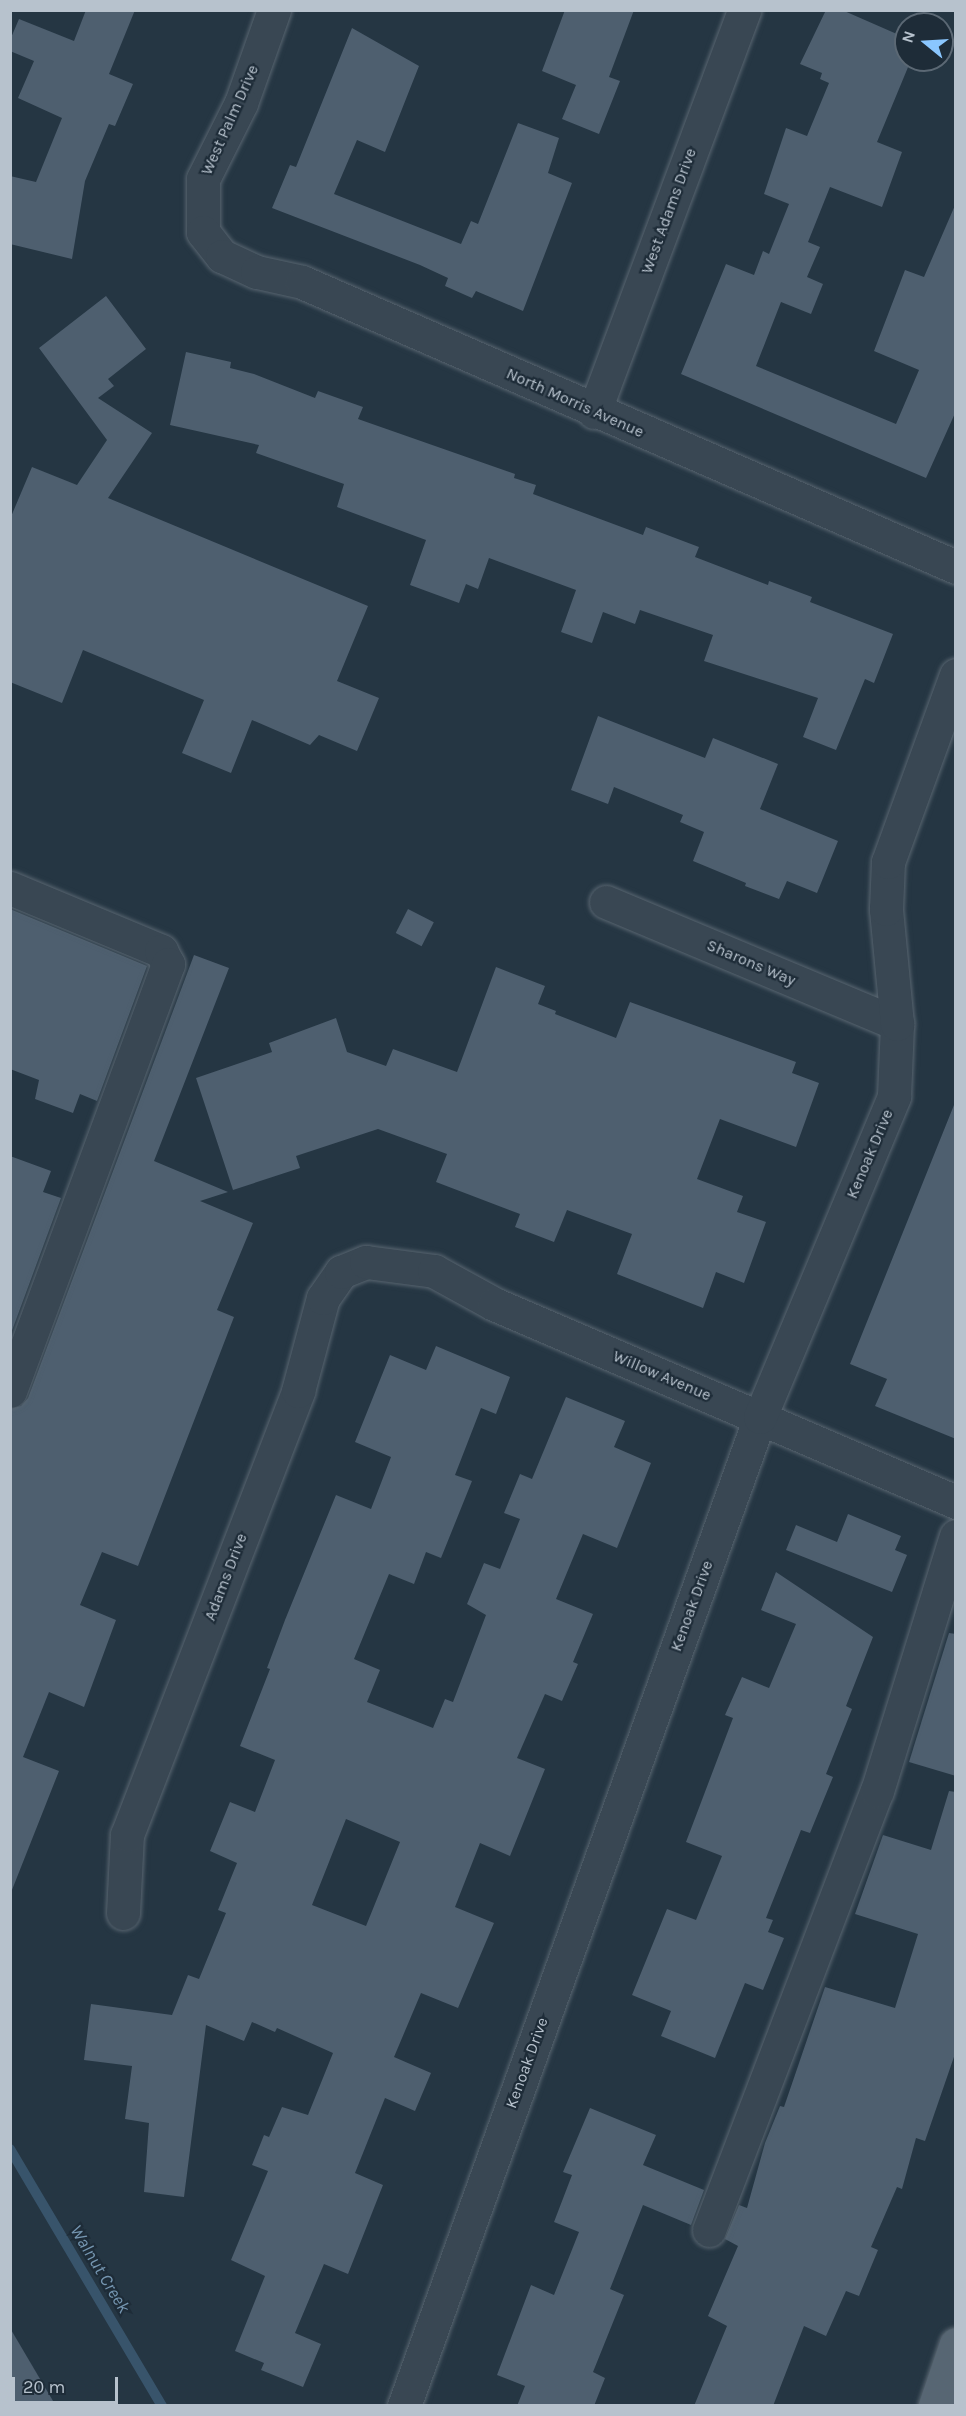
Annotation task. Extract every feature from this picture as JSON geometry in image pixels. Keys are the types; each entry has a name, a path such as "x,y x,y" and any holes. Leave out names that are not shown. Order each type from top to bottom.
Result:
{"main road":[{"path":"935,2406 956,2344"}],"street":[{"name":"West Palm Drive","path":"203,232 203,179 241,103 274,10"},
{"name":"West Adams Drive","path":"594,412 744,10"},
{"name":"North Morris Avenue","path":"203,232 222,256 257,272 302,282 594,412 956,567"},
{"name":"Kenoak Drive","path":"404,2406 760,1417 894,1096 897,1024 886,909 888,862 956,675"},
{"path":"10,888 161,951 168,964 10,1390"},
{"name":"Sharons Way","path":"606,902 897,1024"},
{"name":"Willow Avenue","path":"366,1262 434,1271 494,1304 956,1502"},
{"name":"Adams Drive","path":"123,1913 127,1835 298,1391 323,1298 341,1272 366,1262"},
{"path":"709,2230 876,1791 956,1536"}],"building":[{"path":"86,10 135,10 109,74 133,84 115,126 109,124 85,181 72,259 10,244 10,176 36,182 62,118 18,98 34,61 10,51 10,40 19,19 74,41"},
{"path":"565,10 634,10 609,77 620,81 599,134 562,119 576,85 542,71"},
{"path":"826,10 842,10 894,33 894,72 906,72 877,142 902,152 882,207 830,187 808,242 820,247 807,277 823,284 811,314 781,302 756,366 896,424 919,370 874,351 905,270 924,277 956,203 956,411 926,478 681,374 726,264 754,275 763,251 769,254 789,204 764,194 786,128 807,136 829,83 820,79 822,73 800,64"},
{"path":"352,28 419,66 385,152 357,140 334,194 461,244 471,221 478,224 518,123 559,138 548,173 572,183 523,311 476,291 472,298 445,286 448,278 420,265 272,208 290,165 296,167"},
{"path":"106,296 146,349 108,379 114,386 98,398 152,433 108,498 368,606 337,681 379,698 357,751 319,735 310,745 252,720 231,773 182,753 204,700 83,650 62,703 10,682 10,519 32,467 77,485 107,440 39,348"},
{"path":"186,352 231,362 230,368 254,374 315,398 318,391 363,407 358,419 515,474 514,478 536,485 533,494 643,535 646,527 699,547 695,557 768,585 769,581 812,597 810,602 893,634 874,683 865,679 836,750 803,737 818,698 704,661 713,635 640,610 635,624 603,612 592,643 561,632 576,590 489,558 478,589 466,584 459,603 410,585 426,540 337,507 344,484 256,453 259,445 170,425"},
{"path":"598,716 705,758 713,738 778,764 760,809 838,841 817,893 787,881 779,899 745,886 746,883 693,861 704,832 680,822 683,815 614,787 608,804 571,790"},
{"path":"10,909 147,966 97,1101 80,1094 73,1113 35,1099 39,1080 10,1069"},
{"path":"408,909 434,922 422,946 396,933"},
{"path":"194,955 229,968 154,1161 228,1192 200,1201 253,1223 217,1310 234,1317 138,1566 102,1552 80,1605 116,1620 84,1707 49,1692 23,1757 59,1771 10,1895 10,1409 21,1406 28,1398"},
{"path":"496,967 545,986 538,1004 556,1011 555,1014 616,1038 630,1002 796,1062 792,1073 819,1083 796,1147 720,1119 697,1179 743,1196 737,1212 766,1222 744,1283 716,1272 703,1308 617,1274 632,1234 567,1210 554,1242 515,1227 520,1214 436,1182 447,1154 378,1129 296,1156 300,1168 233,1190 196,1078 272,1052 269,1043 336,1018 347,1052 386,1066 393,1049 457,1072"},
{"path":"956,1100 956,1439 875,1406 887,1379 850,1364"},
{"path":"10,1156 51,1171 43,1192 61,1198 10,1336"},
{"path":"436,1346 510,1377 496,1414 481,1408 455,1475 472,1481 441,1558 426,1552 414,1584 389,1574 354,1659 380,1670 367,1702 433,1728 445,1699 453,1702 486,1615 467,1604 484,1563 500,1569 520,1519 504,1513 520,1474 532,1479 566,1397 625,1421 614,1447 651,1463 617,1548 583,1534 556,1599 593,1614 573,1662 578,1664 562,1701 545,1694 517,1758 545,1769 510,1856 480,1843 455,1907 494,1923 458,2008 421,1993 394,2057 431,2073 415,2111 385,2098 355,2173 383,2185 348,2274 324,2264 295,2333 321,2344 303,2387 261,2370 264,2363 235,2351 265,2276 231,2260 268,2171 252,2165 264,2135 269,2137 282,2107 308,2115 333,2053 277,2028 275,2032 252,2022 244,2041 206,2025 184,2197 144,2192 149,2123 125,2119 132,2066 84,2060 91,2004 172,2015 188,1975 199,1979 226,1913 218,1910 237,1863 210,1851 230,1802 255,1812 275,1760 240,1746 270,1669 267,1668 336,1495 371,1509 391,1457 355,1442 390,1355 426,1370","holes":["346,1819 400,1842 366,1926 312,1905"]},
{"path":"848,1514 901,1536 895,1550 907,1555 892,1592 786,1550 796,1525 837,1542"},
{"path":"776,1572 873,1637 846,1706 852,1709 826,1774 833,1777 810,1833 801,1830 766,1918 773,1920 768,1932 784,1938 763,1990 745,1983 715,2058 661,2036 671,2011 632,1995 667,1909 696,1920 722,1856 686,1842 733,1718 725,1715 742,1677 769,1688 796,1624 761,1610"},
{"path":"949,1633 956,1634 956,1776 909,1762"},
{"path":"949,1791 956,1792 956,2051 925,2141 916,2138 902,2189 897,2187 871,2247 878,2250 859,2296 846,2291 826,2336 804,2326 773,2406 694,2406 727,2326 708,2316 738,2246 725,2239 739,2205 747,2208 765,2143 780,2106 784,2107 825,1987 895,2008 918,1934 855,1914 883,1835 931,1850"},
{"path":"590,2108 656,2135 643,2165 704,2190 691,2225 643,2205 610,2289 624,2295 593,2372 605,2378 594,2406 517,2406 525,2386 497,2375 531,2285 554,2295 579,2232 554,2222 572,2175 563,2172"},
{"path":"10,2328 56,2406 10,2406"}],"waterway":[{"name":"Walnut Creek","path":"10,2149 162,2406"}]}
